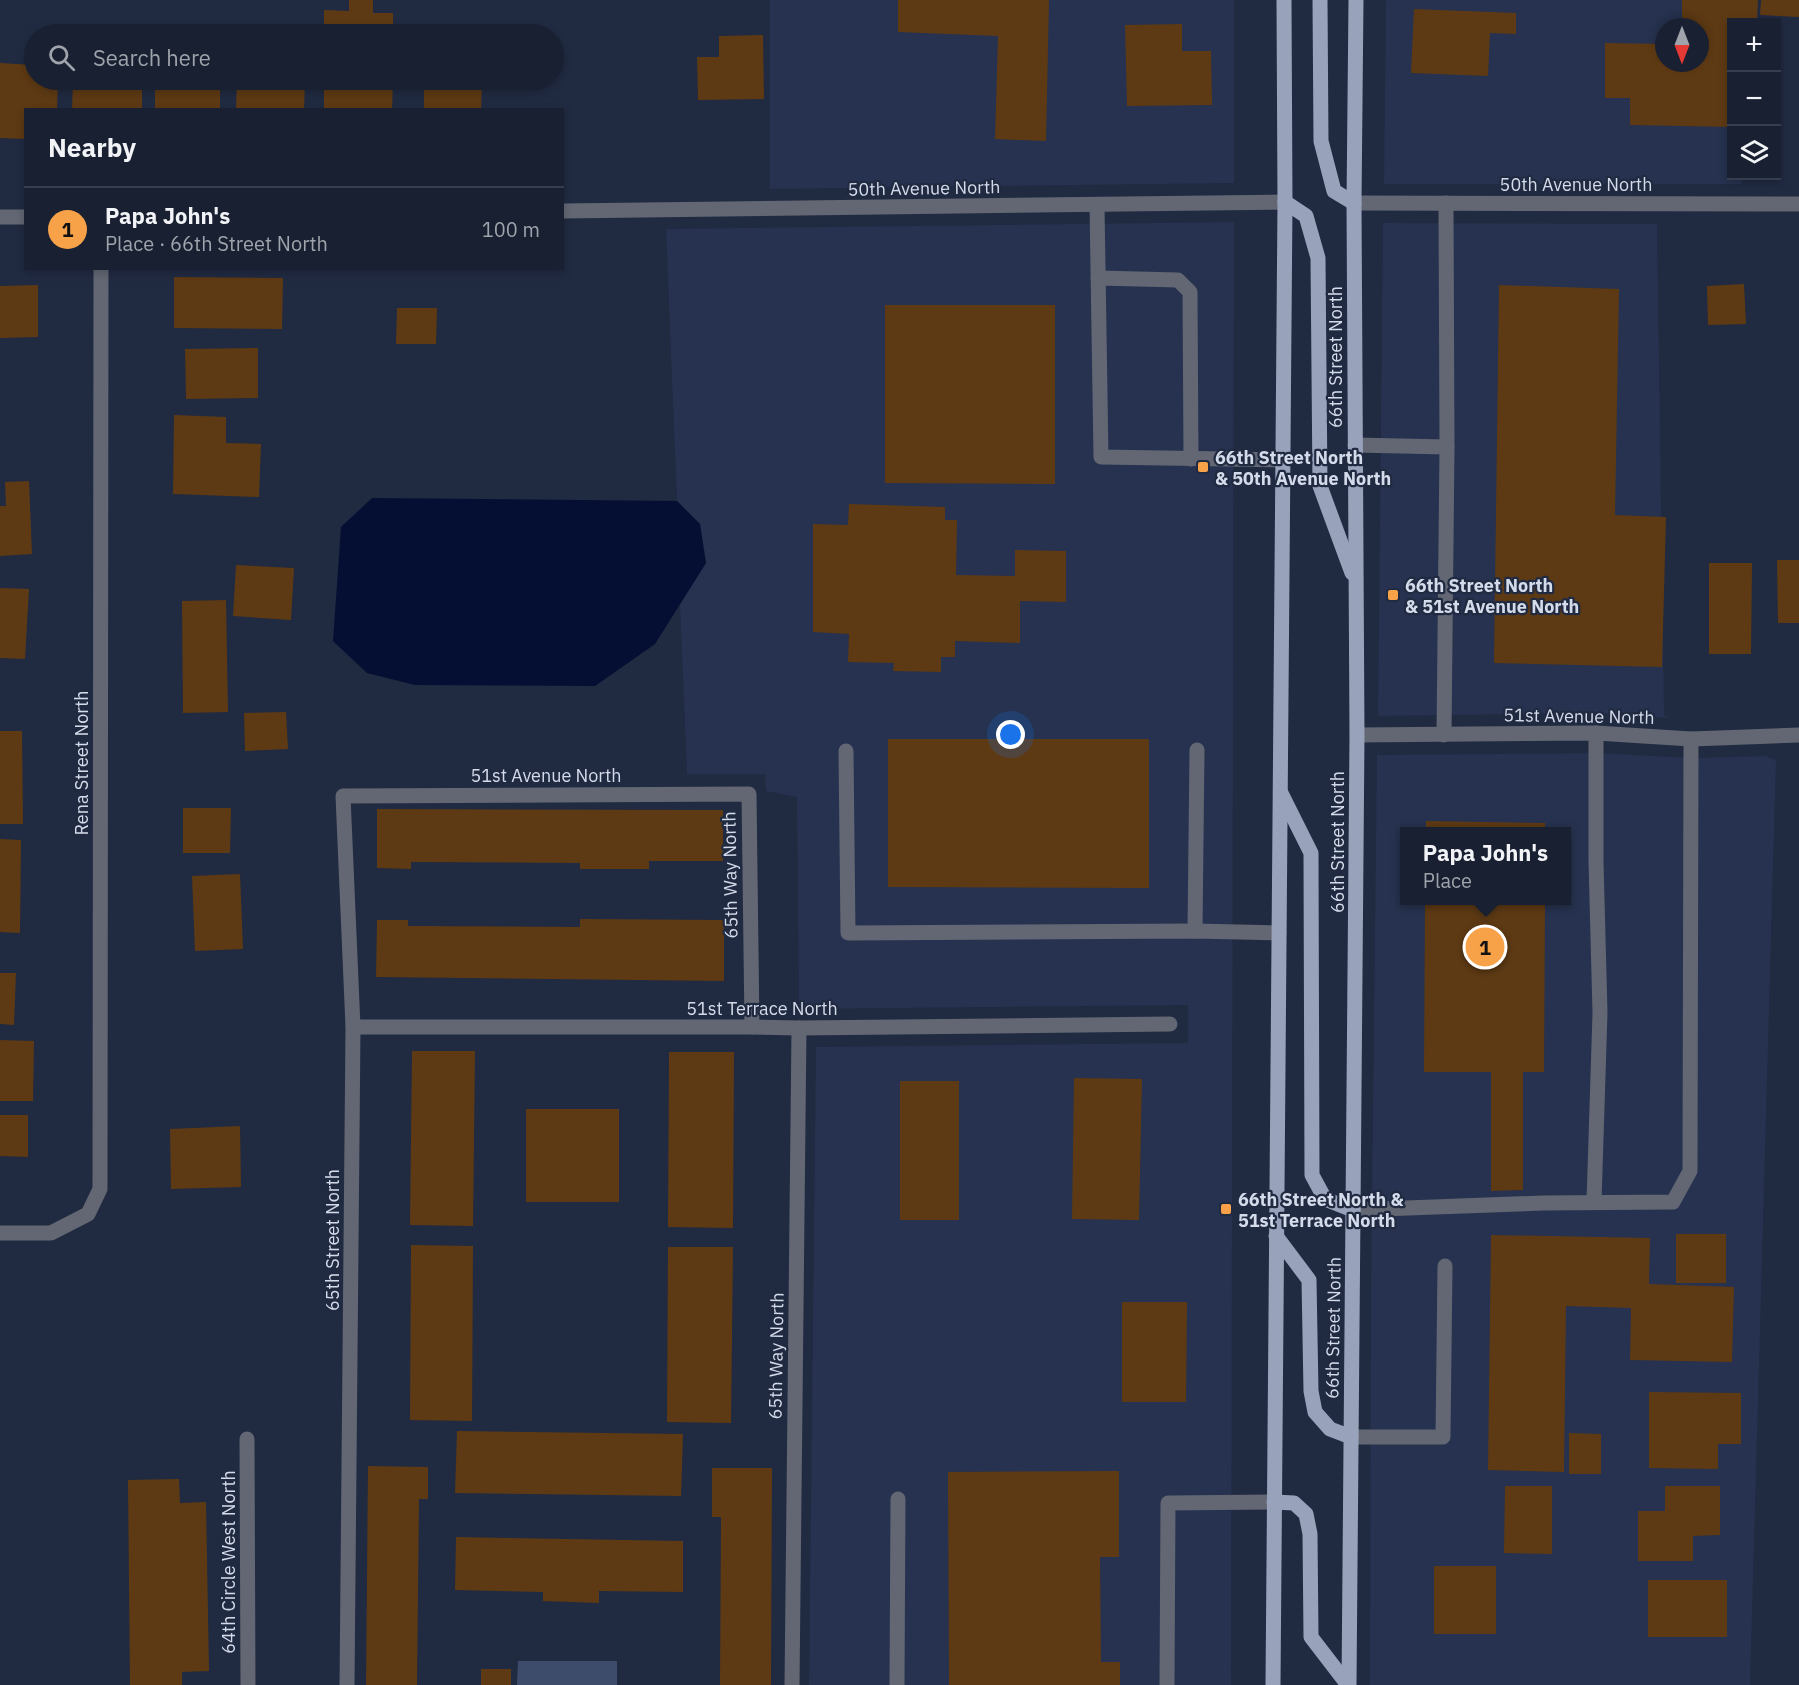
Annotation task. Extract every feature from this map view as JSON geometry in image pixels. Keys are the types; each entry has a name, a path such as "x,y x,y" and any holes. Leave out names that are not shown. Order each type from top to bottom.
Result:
{"main road":[{"path":"1273,1685 1286,202 1284,0"},
{"path":"1320,0 1321,141 1334,191 1354,203"},
{"name":"66th Street North","path":"1348,1685 1357,735 1354,203 1356,0"},
{"path":"1286,202 1306,216 1318,258 1320,486 1356,585"},
{"path":"1280,790 1311,853 1312,1175 1325,1199 1353,1210"},
{"path":"1276,1236 1309,1280 1311,1391 1315,1412 1330,1429 1351,1437"},
{"path":"1274,1502 1294,1503 1306,1514 1310,1534 1311,1637 1348,1685"}],"street":[{"name":"50th Avenue North","path":"564,212 1286,202"},
{"name":"50th Avenue North","path":"1354,203 1799,204"},
{"path":"1444,735 1447,447 1446,203"},
{"path":"1097,205 1101,457 1283,460"},
{"path":"0,217 24,217"},
{"name":"Rena Street North","path":"0,1233 51,1233 88,1214 100,1189 101,270"},
{"path":"1098,278 1178,280 1190,292 1191,459"},
{"path":"1355,445 1447,447"},
{"path":"1594,1202 1600,1013 1596,861 1596,733"},
{"name":"51st Avenue North","path":"1357,735 1596,733 1691,739 1799,735"},
{"path":"1353,1210 1594,1202 1673,1202 1690,1172 1691,739"},
{"path":"1195,931 1197,750"},
{"path":"846,752 848,933 1195,931 1280,933"},
{"name":"51st Avenue North","path":"343,796 749,794"},
{"name":"65th Way North","path":"749,794 752,1027"},
{"name":"65th Street North","path":"343,796 353,1027 347,1685"},
{"name":"51st Terrace North","path":"353,1027 799,1028 1170,1024"},
{"name":"65th Way North","path":"792,1685 799,1028"},
{"path":"1351,1437 1443,1437 1445,1266"},
{"name":"64th Circle West North","path":"247,1439 248,1685"},
{"path":"897,1685 898,1499"},
{"path":"1167,1685 1168,1503 1274,1502"}],"shaded area":[{"path":"770,0 1234,0 1234,183 770,189"},
{"path":"1386,0 1749,0 1748,18 1727,18 1727,180 1741,180 1741,184 1384,184"},
{"path":"1234,222 1231,1685 809,1685 816,1047 1188,1043 1188,1005 799,1009 797,797 766,791 765,774 687,774 680,604 706,563 700,524 677,501 666,229"},
{"path":"1383,223 1657,224 1664,715 1669,718 1596,713 1378,716"},
{"path":"372,498 677,501 700,524 706,563 655,644 595,686 415,685 367,673 333,641 341,527"},
{"path":"1596,753 1691,758 1766,756 1776,760 1750,1685 1370,1685 1371,1288 1377,755"},
{"path":"518,1661 617,1661 617,1685 517,1685"}],"building":[{"path":"349,0 373,0 373,13 393,13 393,24 324,24 324,10 349,11"},
{"path":"898,0 1049,0 1046,141 995,139 998,36 898,32"},
{"path":"1682,0 1758,0 1757,18 1727,18 1727,127 1630,125 1630,98 1605,98 1605,43 1655,44 1655,72 1709,72 1709,18 1682,18"},
{"path":"1761,0 1799,0 1799,17 1760,15"},
{"path":"1414,9 1516,13 1516,34 1490,33 1488,76 1411,73"},
{"path":"1182,24 1182,51 1211,51 1212,105 1127,106 1125,25"},
{"path":"763,35 764,99 698,100 697,57 719,57 719,36"},
{"path":"0,63 24,64 24,90 58,90 57,108 24,108 24,139 0,138"},
{"path":"73,90 142,90 142,108 72,108"},
{"path":"155,90 220,90 220,108 155,108"},
{"path":"237,90 305,90 304,108 236,108"},
{"path":"324,90 393,90 392,108 324,108"},
{"path":"424,90 482,90 481,108 424,108"},
{"path":"174,277 283,278 282,329 174,328"},
{"path":"1744,284 1746,324 1708,325 1707,286"},
{"path":"38,285 38,337 0,338 0,286"},
{"path":"1499,285 1619,289 1615,515 1666,517 1662,667 1494,663"},
{"path":"885,305 1055,305 1055,484 885,483"},
{"path":"397,308 437,308 436,344 396,344"},
{"path":"258,348 258,398 186,399 185,349"},
{"path":"174,415 226,417 226,443 261,444 259,497 173,494"},
{"path":"29,481 32,554 0,556 0,506 6,506 5,482"},
{"path":"849,504 945,507 945,520 957,520 956,575 1015,576 1015,550 1066,551 1066,602 1020,601 1020,643 955,641 955,657 941,657 941,672 893,671 894,663 848,662 849,634 813,632 813,524 848,525"},
{"path":"1777,560 1799,560 1799,623 1778,623"},
{"path":"1709,563 1752,563 1751,654 1709,654"},
{"path":"236,565 294,568 291,620 233,616"},
{"path":"0,588 29,589 25,659 0,658"},
{"path":"226,600 228,712 183,713 182,601"},
{"path":"286,712 288,749 245,751 244,713"},
{"path":"0,731 22,731 23,824 0,824"},
{"path":"888,739 1149,739 1149,888 888,887"},
{"path":"183,808 231,808 230,853 183,853"},
{"path":"377,809 723,810 723,861 649,861 649,869 580,869 580,863 411,862 411,869 377,868"},
{"path":"1426,821 1545,823 1545,827 1426,827"},
{"path":"0,839 21,840 20,933 0,932"},
{"path":"240,874 243,949 195,951 192,876"},
{"path":"1425,905 1545,905 1544,1072 1523,1072 1523,1190 1491,1191 1491,1072 1424,1072"},
{"path":"580,919 724,920 724,981 376,977 377,920 408,920 408,926 580,927"},
{"path":"0,973 16,973 14,1025 0,1024"},
{"path":"0,1040 34,1041 33,1101 0,1101"},
{"path":"412,1051 475,1051 473,1226 410,1225"},
{"path":"669,1052 734,1052 733,1228 668,1227"},
{"path":"1074,1078 1142,1079 1139,1220 1072,1219"},
{"path":"900,1081 959,1081 959,1220 900,1220"},
{"path":"526,1109 619,1109 619,1202 526,1202"},
{"path":"0,1115 28,1115 28,1157 0,1156"},
{"path":"240,1126 241,1187 171,1189 170,1129"},
{"path":"1676,1234 1726,1234 1726,1283 1676,1283"},
{"path":"1491,1235 1650,1238 1649,1284 1734,1287 1732,1362 1630,1360 1631,1308 1566,1306 1564,1472 1488,1470"},
{"path":"411,1245 473,1246 472,1421 410,1420"},
{"path":"668,1247 733,1247 731,1423 667,1422"},
{"path":"1122,1302 1187,1302 1186,1402 1122,1402"},
{"path":"1649,1392 1741,1393 1741,1444 1718,1444 1718,1469 1649,1468"},
{"path":"457,1431 683,1434 681,1496 455,1493"},
{"path":"1569,1433 1601,1434 1601,1474 1569,1474"},
{"path":"368,1466 428,1467 428,1499 419,1499 417,1685 366,1685"},
{"path":"712,1468 772,1468 771,1685 720,1685 721,1517 712,1517"},
{"path":"1119,1471 1119,1557 1100,1557 1101,1662 1120,1662 1120,1685 949,1685 948,1472"},
{"path":"179,1479 180,1503 206,1502 209,1671 182,1672 182,1685 130,1685 128,1480"},
{"path":"1505,1486 1552,1486 1552,1554 1504,1553"},
{"path":"1665,1486 1720,1486 1720,1535 1693,1536 1693,1561 1638,1561 1638,1511 1665,1511"},
{"path":"456,1537 683,1541 683,1592 599,1591 599,1603 543,1601 543,1592 455,1590"},
{"path":"1434,1566 1496,1566 1496,1634 1434,1634"},
{"path":"1648,1580 1727,1580 1727,1637 1648,1637"},
{"path":"481,1669 511,1669 511,1685 481,1685"}],"place":[{"name":"66th Street North & 50th Avenue North","path":"1203,467"},
{"name":"66th Street North & 51st Avenue North","path":"1393,595"},
{"name":"Papa John's","path":"1485,947"},
{"name":"66th Street North & 51st Terrace North","path":"1226,1209"}]}
